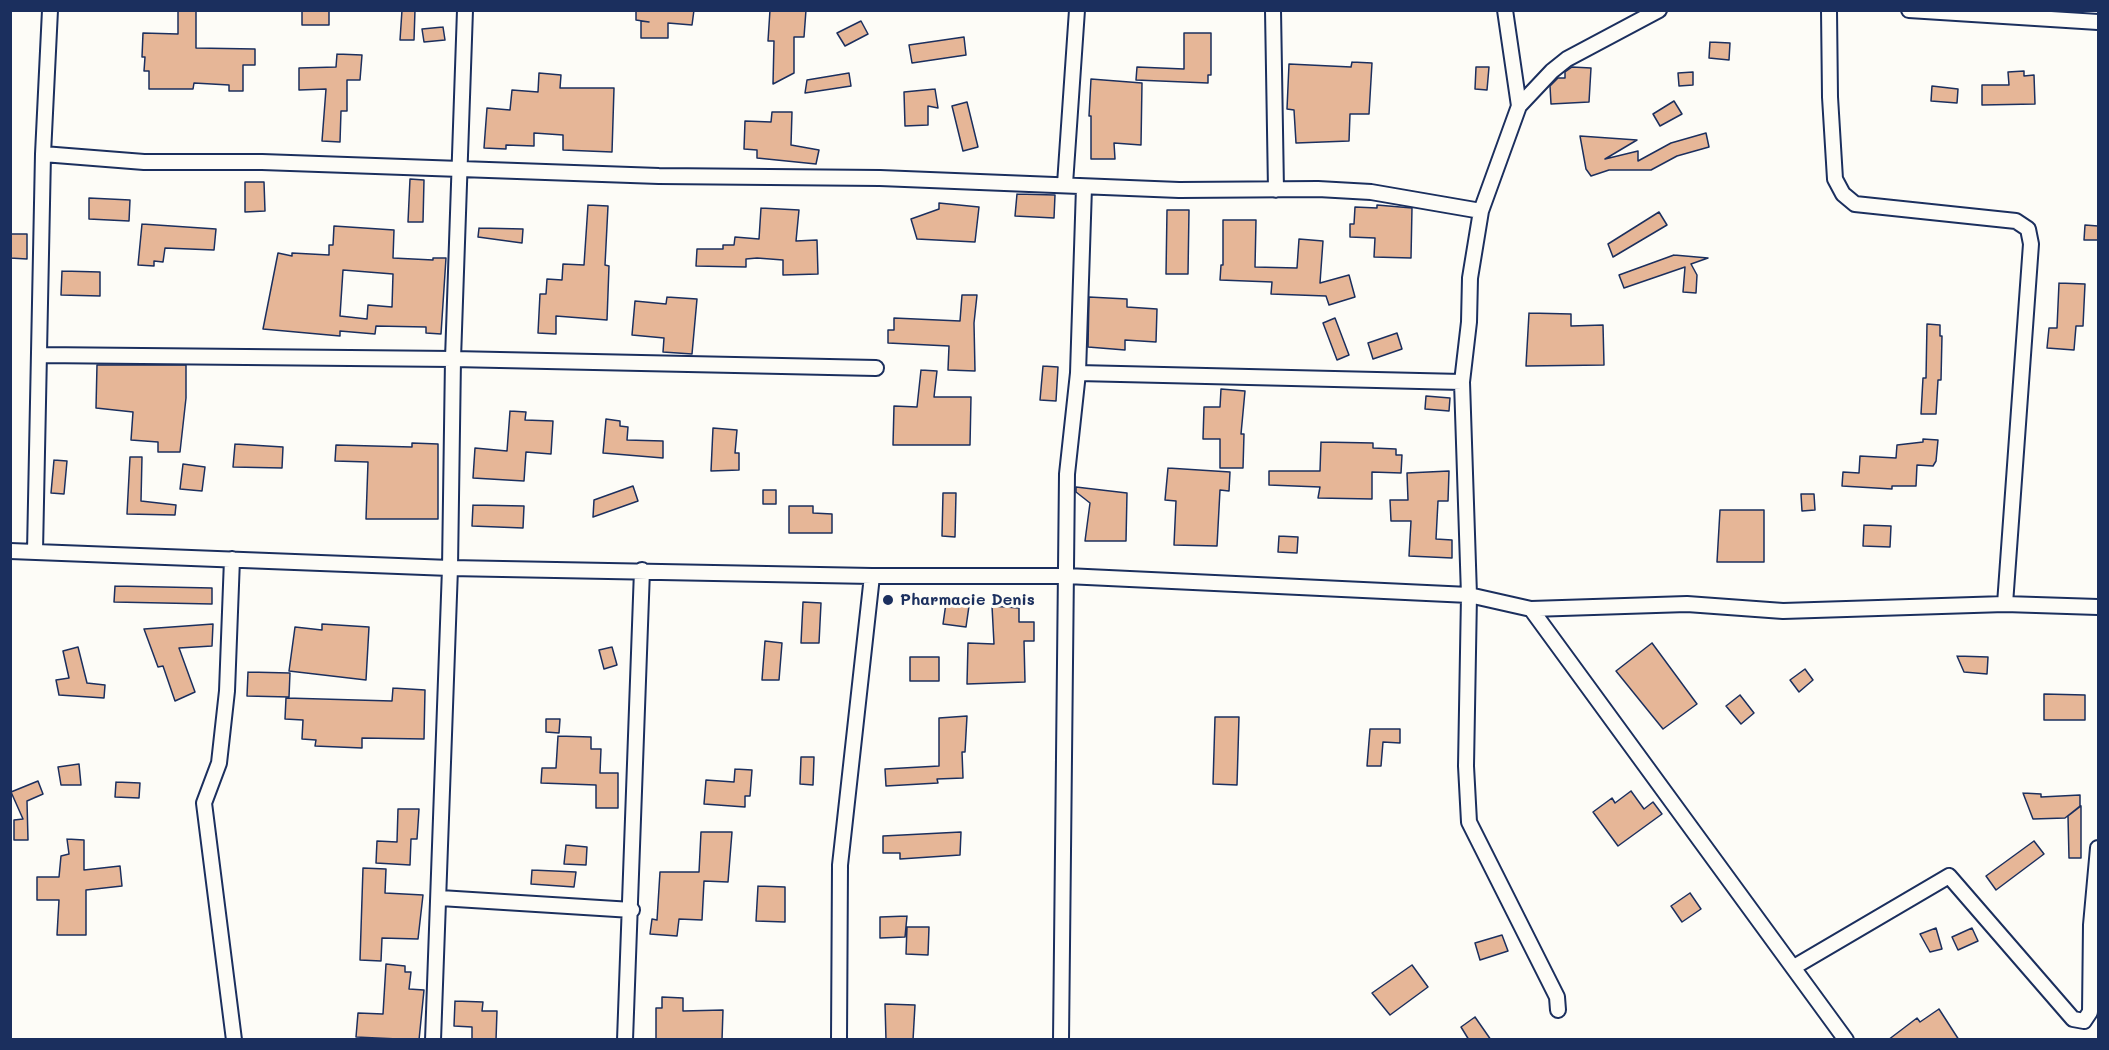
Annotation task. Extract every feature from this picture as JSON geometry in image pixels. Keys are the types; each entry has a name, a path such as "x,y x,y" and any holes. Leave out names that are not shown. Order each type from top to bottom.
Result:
{"street":[{"path":"35,552 43,154 50,10"},
{"path":"433,1040 440,898 450,568 458,169 465,10"},
{"path":"1065,184 1077,10"},
{"path":"1273,10 1276,190"},
{"path":"1505,10 1519,106"},
{"path":"1558,1010 1557,997 1469,822 1466,766 1469,595 1462,382 1469,322 1470,278 1481,211 1519,106 1552,71 1567,59 1659,10"},
{"path":"1829,10 1830,97 1835,179 1842,194 1855,204 2016,220 2028,229 2031,244 2005,604"},
{"path":"1909,10 2098,22"},
{"path":"43,154 144,162 262,162 658,176 880,178 1065,184 1084,187 1371,192 1481,211"},
{"path":"1061,1040 1067,474 1078,374 1084,187"},
{"path":"39,355 453,359 876,368"},
{"path":"1078,374 1462,382"},
{"path":"10,550 450,568 873,576 1066,576 1469,595 1531,609 1687,604 1784,610 2005,604 2098,607"},
{"path":"232,559 227,691 219,763 204,803 234,1040"},
{"path":"625,1040 632,909 642,570"},
{"path":"839,1040 840,865 873,576"},
{"path":"1531,609 1846,1040"},
{"path":"1794,967 1949,876 2073,1019 2084,1021 2090,1012 2091,925 2098,848"},
{"path":"440,898 632,909"}],"building":[{"path":"178,10 196,10 196,48 255,49 255,65 243,65 243,91 229,91 229,85 194,83 193,89 149,89 149,71 144,71 145,57 142,57 143,33 178,34"},
{"path":"302,10 329,10 329,25 302,25"},
{"path":"402,10 415,10 414,40 400,40"},
{"path":"636,10 694,10 692,25 668,23 668,38 641,38 641,21 649,22 636,20"},
{"path":"770,10 806,10 804,37 794,37 794,73 773,84 774,41 768,41"},
{"path":"861,21 868,34 845,46 837,33"},
{"path":"443,27 445,40 424,42 422,29"},
{"path":"1184,33 1211,33 1211,75 1208,75 1208,83 1136,80 1137,67 1184,69"},
{"path":"964,37 966,55 912,63 909,45"},
{"path":"1710,42 1730,43 1729,60 1709,58"},
{"path":"337,54 362,55 360,80 347,80 347,111 341,111 340,142 322,141 326,89 299,90 299,68 336,67"},
{"path":"1352,62 1372,63 1369,114 1350,114 1349,141 1296,143 1294,110 1287,109 1289,64 1351,67"},
{"path":"1476,67 1489,67 1487,90 1475,89"},
{"path":"1572,67 1591,68 1589,102 1551,104 1550,86 1558,78 1565,78 1565,72"},
{"path":"2024,71 2024,76 2034,75 2035,104 1982,105 1982,85 2009,85 2008,72"},
{"path":"1693,72 1693,85 1679,86 1678,73"},
{"path":"539,73 561,75 560,88 614,88 612,152 563,150 563,135 534,133 534,146 506,145 506,149 484,148 487,108 510,110 512,90 538,92"},
{"path":"849,73 851,86 805,93 807,80"},
{"path":"1091,79 1142,83 1141,145 1114,143 1115,159 1091,159 1091,116 1089,116"},
{"path":"1932,86 1958,89 1957,103 1931,101"},
{"path":"935,89 938,108 928,106 928,125 905,126 904,92"},
{"path":"1674,101 1682,114 1660,126 1653,114"},
{"path":"967,102 978,147 963,151 952,106"},
{"path":"772,112 792,112 791,145 819,150 816,164 757,158 757,150 744,149 745,121 771,122"},
{"path":"1706,133 1709,147 1677,156 1651,170 1609,170 1591,176 1586,169 1580,136 1637,140 1605,159 1638,151 1638,161 1671,143"},
{"path":"410,179 424,180 423,222 408,222"},
{"path":"245,182 264,182 265,211 245,212"},
{"path":"1017,194 1055,195 1054,218 1015,216"},
{"path":"89,198 130,200 129,221 89,219"},
{"path":"939,203 979,207 975,242 917,239 911,219 939,209"},
{"path":"588,205 608,206 605,265 609,266 607,320 556,316 556,334 538,333 540,294 546,294 547,279 562,280 563,264 584,265"},
{"path":"1377,205 1412,208 1411,258 1374,257 1375,238 1350,237 1350,224 1354,224 1355,207 1377,208"},
{"path":"761,208 799,210 796,241 817,240 818,274 783,275 783,260 757,258 746,259 746,267 696,266 697,249 723,249 723,245 734,245 735,237 759,239"},
{"path":"1167,210 1189,210 1188,274 1166,274"},
{"path":"1659,212 1667,225 1613,257 1608,244"},
{"path":"1223,220 1256,220 1255,267 1297,268 1299,239 1323,241 1320,283 1349,275 1355,297 1329,305 1326,296 1271,294 1272,282 1220,280 1221,265 1223,265"},
{"path":"142,224 216,229 214,250 165,248 163,262 154,261 154,266 138,265"},
{"path":"2085,225 2098,226 2098,240 2084,240"},
{"path":"334,226 394,230 393,258 433,260 433,258 446,258 441,334 426,333 426,327 376,326 375,334 340,331 340,336 263,329 278,253 292,256 292,253 329,255 329,245 333,245","holes":["343,270 393,274 392,307 368,305 367,319 340,316"]},
{"path":"479,228 523,229 522,243 478,237"},
{"path":"10,234 27,234 27,259 10,258"},
{"path":"1674,255 1708,258 1691,264 1697,275 1696,293 1683,292 1685,267 1624,288 1619,275"},
{"path":"62,271 100,272 100,296 61,295"},
{"path":"2059,283 2085,284 2083,326 2076,326 2074,350 2047,348 2049,328 2057,328"},
{"path":"962,295 977,295 974,323 975,371 948,370 949,346 888,343 888,330 894,330 894,318 960,321"},
{"path":"667,297 697,299 692,354 663,352 664,338 632,335 635,301 666,304"},
{"path":"1089,297 1127,299 1127,307 1157,309 1156,342 1125,340 1125,350 1088,347"},
{"path":"1529,313 1571,314 1571,326 1603,325 1604,365 1526,366"},
{"path":"1335,318 1349,355 1337,360 1323,323"},
{"path":"1927,324 1940,325 1940,336 1942,336 1941,380 1938,380 1936,414 1921,414 1923,378 1926,378"},
{"path":"1397,333 1402,349 1373,359 1368,343"},
{"path":"97,365 186,365 186,398 180,452 158,452 158,442 131,440 133,412 96,408"},
{"path":"1043,366 1058,367 1056,401 1040,400"},
{"path":"921,370 937,371 934,397 971,397 970,445 893,445 894,406 917,407"},
{"path":"1221,389 1245,391 1241,434 1244,434 1243,468 1220,468 1220,439 1203,439 1204,407 1220,407"},
{"path":"1426,396 1450,398 1449,411 1425,409"},
{"path":"510,411 526,412 525,420 553,421 551,454 526,452 524,481 473,478 475,448 507,451"},
{"path":"606,419 620,421 620,426 628,427 627,440 663,441 663,458 603,453"},
{"path":"713,428 737,430 735,453 739,453 739,470 711,471"},
{"path":"1923,439 1938,440 1936,461 1933,466 1917,465 1916,486 1892,486 1892,489 1842,486 1843,472 1859,473 1860,456 1896,458 1897,445 1923,442"},
{"path":"1321,442 1373,443 1373,448 1396,449 1396,455 1402,455 1401,473 1372,472 1372,499 1318,498 1320,487 1269,485 1269,471 1320,471"},
{"path":"412,443 438,444 438,519 366,519 368,462 335,461 336,445 412,447"},
{"path":"235,444 283,447 282,468 233,467"},
{"path":"130,457 142,457 141,501 176,505 175,515 127,514"},
{"path":"54,460 67,461 64,494 51,493"},
{"path":"183,464 205,467 202,491 180,489"},
{"path":"1168,468 1230,472 1229,491 1220,490 1217,546 1174,545 1176,501 1165,500"},
{"path":"1449,471 1448,501 1438,501 1436,539 1452,540 1452,558 1409,556 1411,521 1391,521 1390,500 1408,500 1407,473"},
{"path":"633,486 638,501 593,517 594,500"},
{"path":"1076,487 1127,493 1126,541 1085,541 1090,503 1076,492"},
{"path":"763,490 776,490 776,504 763,504"},
{"path":"943,493 956,493 955,537 942,536"},
{"path":"1801,494 1814,494 1815,510 1802,511"},
{"path":"473,505 524,506 523,528 472,526"},
{"path":"789,506 813,506 813,513 832,514 832,533 789,533"},
{"path":"1720,510 1764,510 1764,562 1717,562"},
{"path":"1864,525 1891,526 1890,547 1863,546"},
{"path":"1279,536 1298,537 1297,553 1278,552"},
{"path":"115,586 212,588 212,604 114,602"},
{"path":"803,602 821,603 819,643 801,643"},
{"path":"946,603 969,606 966,627 943,624"},
{"path":"992,606 1019,608 1019,622 1034,622 1034,641 1024,641 1025,682 967,684 968,643 994,644"},
{"path":"213,624 212,646 179,648 195,692 175,701 163,666 158,667 144,629"},
{"path":"322,624 369,627 366,680 289,671 295,627 322,630"},
{"path":"765,641 782,643 779,680 762,680"},
{"path":"1652,643 1697,704 1663,729 1616,671"},
{"path":"78,647 87,683 105,685 104,698 59,695 56,680 69,678 63,651"},
{"path":"612,647 617,665 604,669 599,650"},
{"path":"1957,656 1988,657 1987,674 1964,672"},
{"path":"910,657 939,657 939,681 910,681"},
{"path":"1805,669 1813,680 1799,692 1790,680"},
{"path":"248,672 290,673 289,697 247,696"},
{"path":"393,688 425,690 424,739 362,738 362,748 315,746 316,740 302,739 303,720 285,719 286,698 392,701"},
{"path":"2044,694 2085,695 2085,720 2044,720"},
{"path":"1740,695 1754,713 1741,724 1726,706"},
{"path":"967,716 965,752 962,752 963,778 937,779 938,783 886,786 885,769 939,766 939,718"},
{"path":"1215,717 1239,717 1237,785 1213,784"},
{"path":"546,719 560,719 559,733 546,732"},
{"path":"1370,729 1400,729 1400,743 1383,742 1381,766 1367,766"},
{"path":"558,736 591,737 591,749 601,749 600,773 618,773 618,808 596,808 596,785 541,783 542,768 556,768"},
{"path":"801,757 814,757 813,785 800,784"},
{"path":"79,764 81,785 61,785 58,767"},
{"path":"735,769 752,770 750,796 745,796 745,807 704,804 706,780 734,782"},
{"path":"38,781 43,794 27,801 28,840 14,840 14,820 23,819 11,792"},
{"path":"116,782 140,783 139,798 115,797"},
{"path":"1631,791 1644,809 1653,802 1662,814 1618,846 1593,812 1612,798 1615,803"},
{"path":"2023,793 2041,794 2041,797 2080,795 2080,806 2065,818 2033,819"},
{"path":"2081,806 2081,858 2069,858 2068,816"},
{"path":"398,809 419,809 417,839 411,839 410,865 376,863 377,841 397,842"},
{"path":"701,832 732,832 728,882 704,881 702,920 679,919 677,936 650,934 652,919 657,920 660,872 699,872"},
{"path":"961,832 960,855 900,859 900,853 883,853 883,836"},
{"path":"67,839 84,840 84,870 120,866 122,886 86,890 86,935 57,935 59,900 37,900 37,877 59,877 61,856 69,854"},
{"path":"2034,841 2044,854 1996,890 1986,876"},
{"path":"566,845 587,847 586,865 564,864"},
{"path":"363,868 386,869 385,893 423,895 418,939 382,938 381,961 360,960"},
{"path":"532,870 576,872 574,887 531,884"},
{"path":"758,886 785,887 785,922 756,921"},
{"path":"1690,893 1701,909 1682,922 1671,906"},
{"path":"907,916 905,937 880,938 880,917"},
{"path":"907,927 929,927 928,955 906,954"},
{"path":"1936,928 1942,949 1930,952 1920,934"},
{"path":"1972,928 1978,941 1958,950 1952,937"},
{"path":"1502,935 1508,951 1480,960 1475,943"},
{"path":"386,964 405,966 405,972 411,972 409,989 424,990 419,1040 356,1037 358,1013 383,1014"},
{"path":"1412,965 1428,987 1390,1015 1372,993"},
{"path":"662,997 683,998 683,1011 723,1010 722,1040 656,1040 656,1008 662,1008"},
{"path":"455,1001 483,1002 482,1011 497,1011 496,1040 472,1040 472,1027 454,1026"},
{"path":"885,1004 915,1005 913,1040 886,1040"},
{"path":"1939,1009 1959,1040 1888,1040 1917,1018 1920,1022"},
{"path":"1475,1017 1491,1040 1469,1040 1461,1027"}],"place":[{"name":"Pharmacie Denis","path":"888,600"}]}
